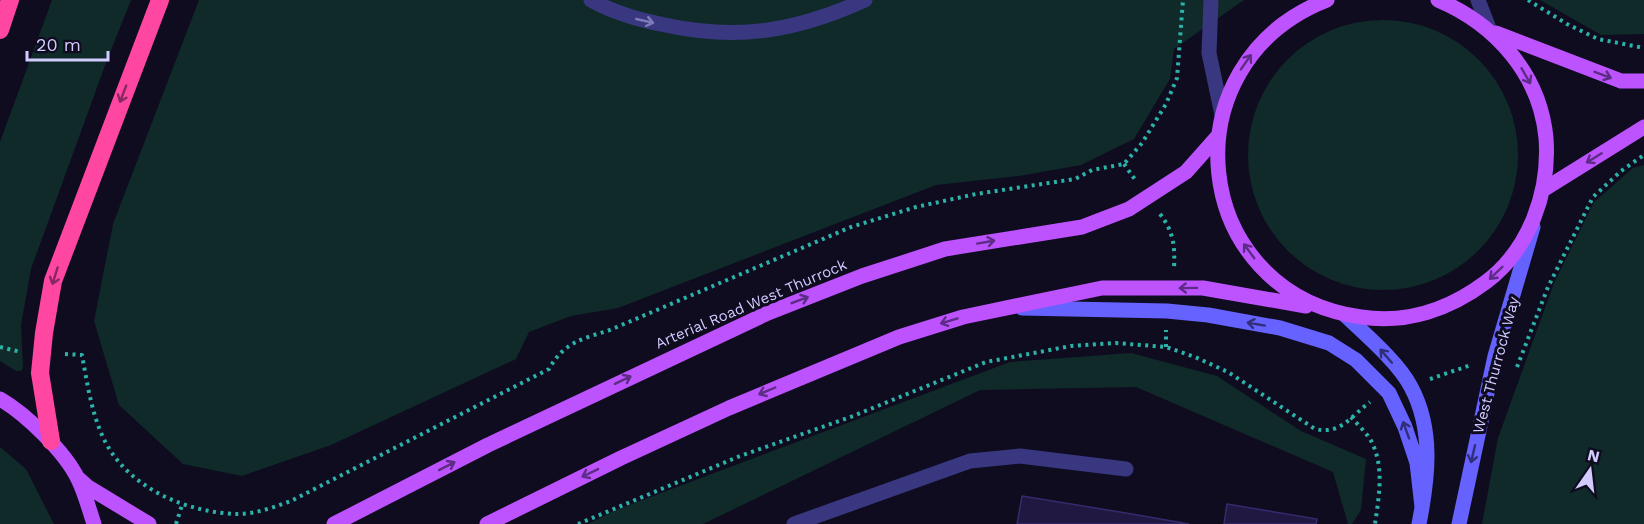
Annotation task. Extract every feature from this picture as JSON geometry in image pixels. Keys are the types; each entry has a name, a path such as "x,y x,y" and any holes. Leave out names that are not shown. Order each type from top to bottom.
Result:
{"highway":[{"path":"0,30 10,0"},
{"path":"51,441 40,373 53,280 160,0"}],"main road":[{"path":"1327,0 1291,17 1271,33 1241,70 1222,115 1218,136 1218,166 1222,196 1229,215 1243,242 1261,266 1292,292 1328,310"},
{"path":"488,524 632,453 813,371 899,337 963,317 1102,288 1203,288 1345,315 1384,319 1414,316 1447,306 1471,294 1509,260 1526,235 1538,207 1543,190 1547,152 1544,123 1528,77 1511,52 1473,17 1438,0"},
{"path":"1490,31 1621,81 1644,81"},
{"path":"1543,190 1644,127"},
{"name":"Arterial Road West Thurrock","path":"334,524 488,445 768,313 862,276 945,249 1082,227 1129,209 1186,172 1218,136"},
{"name":"West Thurrock Way","path":"1459,524 1495,356 1538,207"},
{"path":"1006,307 1167,311 1208,315 1280,328 1329,343 1356,360 1389,393 1405,427 1417,464 1422,507"},
{"path":"1345,315 1384,353 1411,386 1423,416 1429,452 1419,524"},
{"path":"0,399 9,404 51,441 78,478 88,487 149,524"},
{"path":"78,478 94,524"}],"lane":[{"path":"591,0 638,20 692,31 729,34 801,25 865,0"},
{"path":"1211,0 1209,53 1222,115"},
{"path":"1478,0 1490,31"},
{"path":"794,524 970,461 1020,456 1126,470"}],"path":[{"path":"74,354 82,355 96,418 103,437 121,465 145,485 182,505 208,512 240,514 271,508 291,501 549,369 557,355 576,341 610,330 851,227 916,207 976,194 1075,179 1092,170 1124,164 1142,143 1166,104 1177,78 1184,0"},
{"path":"1527,0 1598,39 1644,48"},
{"path":"1516,369 1548,287 1593,197 1621,171 1644,155"},
{"path":"1124,164 1170,227 1174,259 1171,288"},
{"path":"1166,347 1167,311"},
{"path":"578,524 740,456 853,416 986,362 1071,346 1116,343 1166,347 1228,372 1315,429 1333,430 1341,427 1374,398 1389,393"},
{"path":"1411,386 1524,346"},
{"path":"0,347 16,352"},
{"path":"1351,417 1369,437 1377,455 1380,485 1375,524"},
{"path":"176,524 182,505"}],"green space":[{"path":"52,0 131,0 31,269 21,325 23,368 21,371 16,371 0,361 0,142"},
{"path":"199,0 1244,0 1174,49 1170,79 1134,139 1081,165 1019,176 936,185 618,308 571,316 529,332 516,359 331,445 242,476 183,464 119,405 94,321 113,224"},
{"path":"1540,0 1644,0 1644,34 1601,35"},
{"path":"1396,20 1435,30 1469,50 1479,59 1488,69 1508,103 1516,129 1518,155 1516,181 1508,207 1488,241 1479,251 1469,260 1435,280 1396,290 1370,290 1331,280 1319,274 1297,260 1278,241 1258,207 1250,181 1248,142 1258,103 1264,91 1278,69 1297,50 1331,30 1357,22"},
{"path":"1644,165 1644,524 1482,524 1498,438 1554,283 1594,202 1633,168"},
{"path":"1131,353 1217,376 1301,431 1366,459 1361,510 1352,524 1348,524 1333,472 1136,387 980,390 703,524 588,524 613,511 1010,362"},
{"path":"0,447 26,469 54,524 0,524"}],"building":[{"path":"1022,496 1126,513 1189,524 1017,524"},
{"path":"1227,504 1317,519 1316,524 1224,524"}]}
